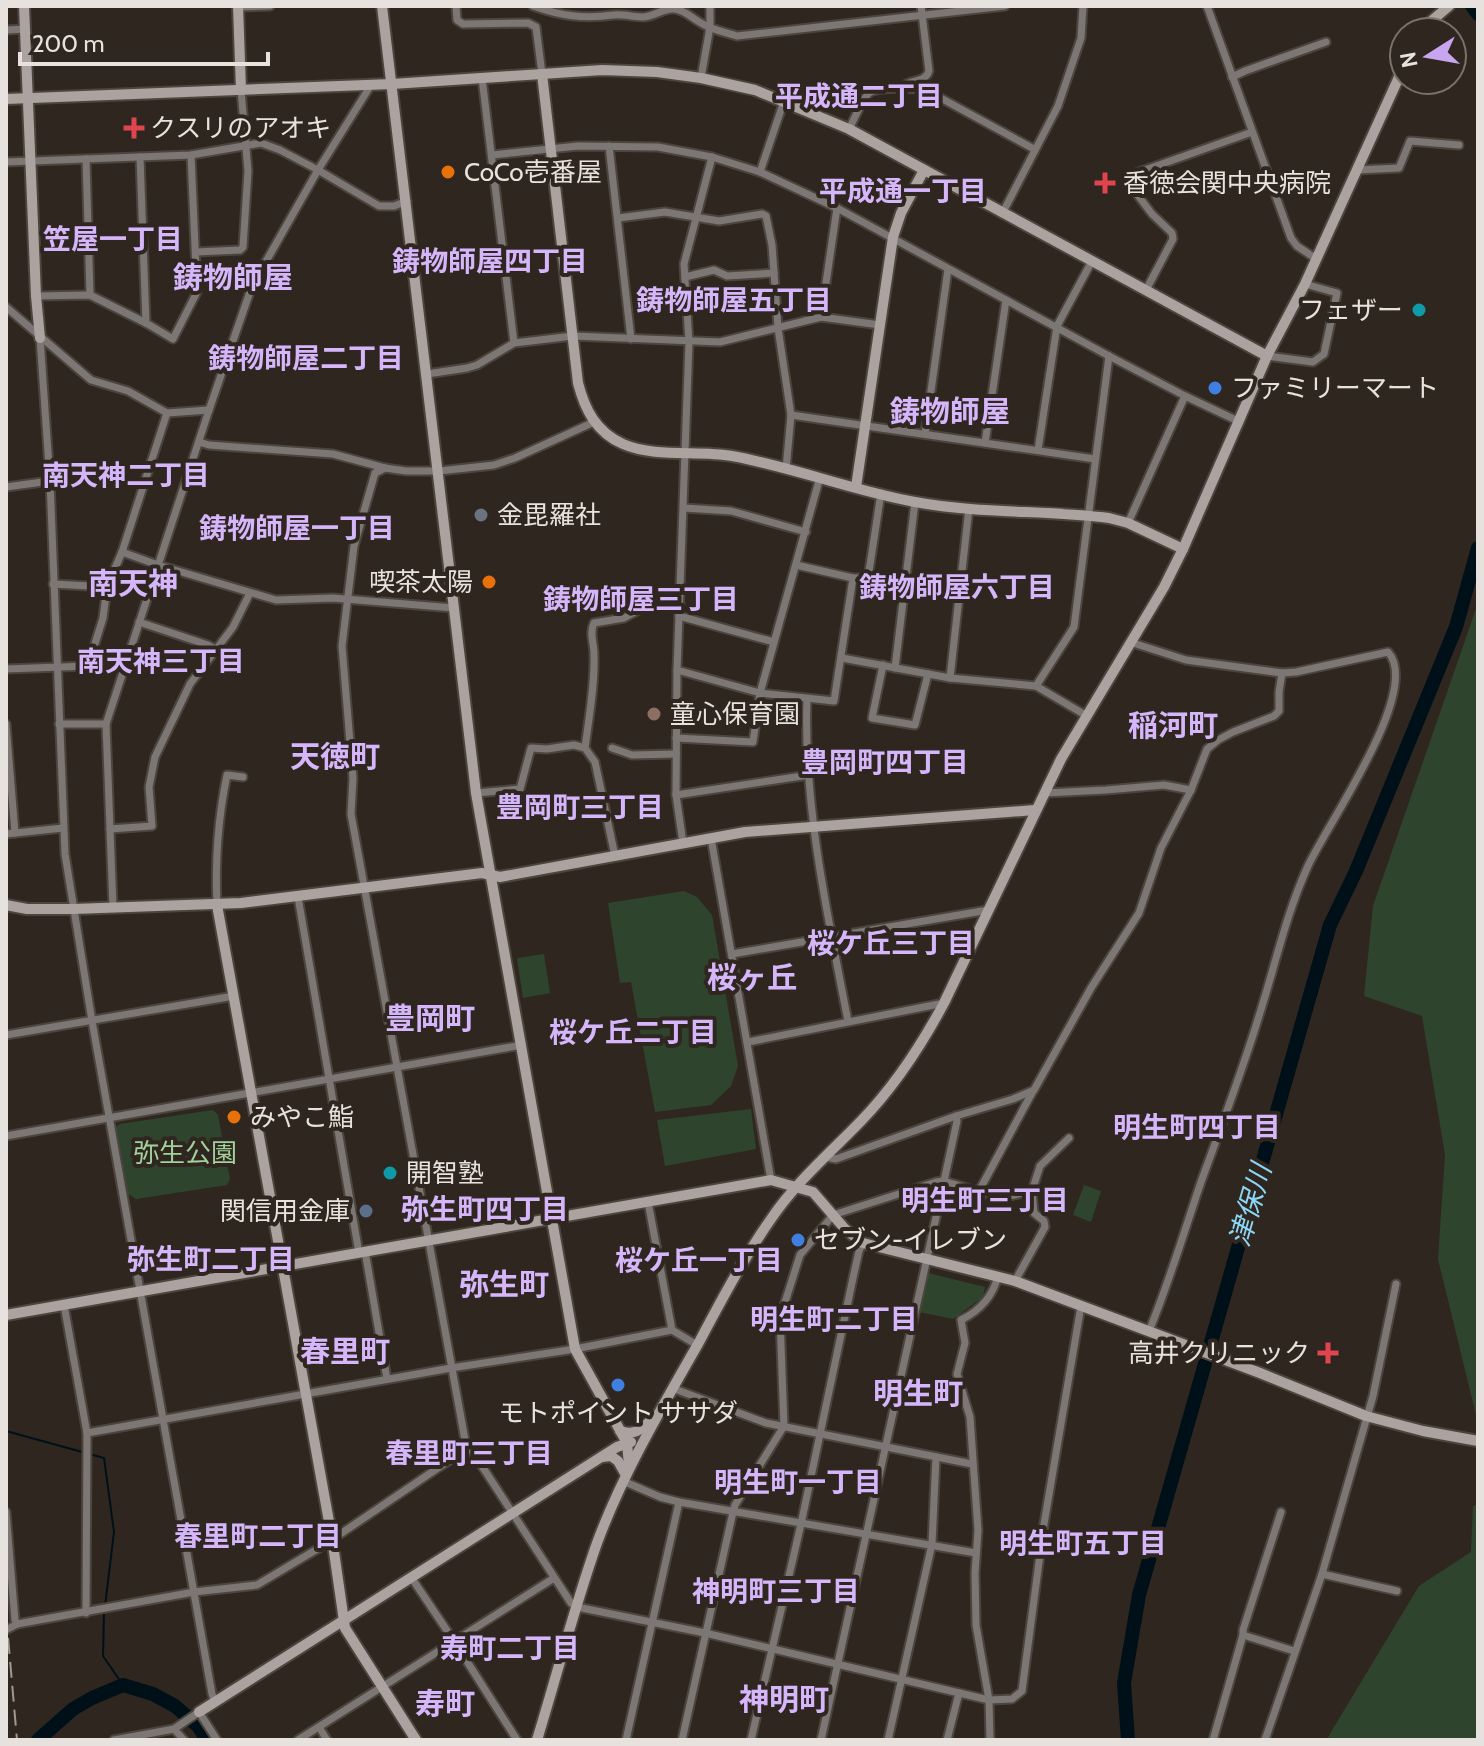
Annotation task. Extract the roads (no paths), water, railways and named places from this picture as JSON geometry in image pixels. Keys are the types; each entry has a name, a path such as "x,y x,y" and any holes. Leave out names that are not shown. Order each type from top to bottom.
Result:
{"street":[{"path":"24,6 36,296 50,481 63,828 92,1021 215,1702"},
{"path":"196,252 240,250 243,247 248,171 238,6 270,6"},
{"path":"382,6 476,793 575,1349 620,1431 626,1474"},
{"path":"456,6 457,20 463,24 528,23 536,27 578,383 583,405 604,432 623,444 645,451 730,455 915,502 1109,518 1128,523 1183,549"},
{"path":"533,6 579,18 614,15 647,17 670,8 684,11 710,27 737,36 1005,6"},
{"path":"701,78 710,27 710,6"},
{"path":"905,89 907,83 923,79 929,71 921,6"},
{"path":"1002,214 1058,106 1081,38 1083,6"},
{"path":"1207,6 1291,238 1315,258"},
{"path":"6,30 26,29"},
{"path":"1232,77 1326,42"},
{"path":"6,99 392,84 602,70 657,72 701,78 755,90 849,129 1267,356 1313,362 1324,354 1337,293 1305,284"},
{"path":"482,78 514,343"},
{"path":"113,907 106,724 252,286 371,85"},
{"path":"849,129 869,93 875,90 926,90 1034,149"},
{"path":"537,1740 597,1543 645,1436 739,1267 772,1217 796,1186 864,1119 923,1043 1061,759 1164,587 1183,549 1267,356 1305,284 1390,96"},
{"path":"760,172 784,101"},
{"path":"1146,290 1173,239 1172,233 1152,214 1127,181 1128,176 1252,132"},
{"path":"1357,170 1399,168 1410,141 1459,145"},
{"path":"6,162 191,155 261,143 318,170 379,206 394,206 407,201"},
{"path":"609,146 631,339"},
{"path":"492,155 550,148 658,147 712,157 760,172 893,237 1109,356 1240,422"},
{"path":"36,296 90,295 173,339 197,292 191,155"},
{"path":"140,157 146,323"},
{"path":"683,843 676,795 676,738 689,342 684,264 712,157"},
{"path":"86,159 90,295"},
{"path":"856,487 893,237 901,213 924,170"},
{"path":"821,317 837,208"},
{"path":"618,218 665,212 719,221 762,214 766,216 791,415 786,469"},
{"path":"1038,450 1057,326 1092,261"},
{"path":"925,434 948,269"},
{"path":"685,277 714,270 727,276 774,273"},
{"path":"985,443 1006,300"},
{"path":"6,307 91,380 128,391 167,413 209,410"},
{"path":"427,374 477,365 514,343 573,336 720,342 821,317 880,325"},
{"path":"1036,686 1074,627 1109,356"},
{"path":"1128,523 1185,396"},
{"path":"6,669 88,666 103,618 107,587 122,552 167,413"},
{"path":"791,415 1095,459"},
{"path":"199,442 333,454 385,468 439,471 494,465 594,422"},
{"path":"385,468 375,473 354,546 342,646 353,778 351,814 465,1440 571,1603 577,1607 705,1633 989,1700 1012,1699 1022,1691 1044,1524 1081,1306"},
{"path":"676,738 753,742 760,693 820,477"},
{"path":"6,487 50,481"},
{"path":"796,565 853,578 868,578 881,493"},
{"path":"895,668 915,502"},
{"path":"684,508 731,511 806,532"},
{"path":"950,678 969,508"},
{"path":"122,552 276,600 333,598 454,608"},
{"path":"677,670 760,693 834,701 853,578"},
{"path":"53,584 107,587"},
{"path":"110,829 152,826 149,787 155,757 190,684 233,627 250,593"},
{"path":"585,748 594,653 591,628 594,623 624,618 657,603 680,604"},
{"path":"679,616 774,642"},
{"path":"139,622 215,649"},
{"path":"1130,642 1186,660 1282,673 1388,652 1393,658 1395,690 1367,761 1318,845 1293,902 1258,1019 1153,1333"},
{"path":"842,658 950,678 1036,686 1087,716"},
{"path":"883,665 872,718 915,725 928,674"},
{"path":"979,1191 1091,988 1139,913 1161,848 1191,790 1207,749 1218,740 1279,711 1282,673"},
{"path":"807,699 814,827 848,1021"},
{"path":"6,724 15,833"},
{"path":"59,724 106,724"},
{"path":"476,793 520,789 531,748 574,745 585,748 595,762 615,856"},
{"path":"612,748 632,755 676,754"},
{"path":"243,777 227,775 221,805 217,905 307,1394 345,1628 416,1740"},
{"path":"676,795 809,775"},
{"path":"1045,793 1164,785 1191,790"},
{"path":"6,905 27,909 73,909 217,905 482,873 500,877 745,832 1035,810"},
{"path":"6,834 63,828"},
{"path":"711,838 771,1180"},
{"path":"298,897 329,1079 387,1379"},
{"path":"732,954 988,910"},
{"path":"6,1035 234,996"},
{"path":"748,1042 944,1003"},
{"path":"6,1136 522,1045"},
{"path":"825,1157 836,1159 1034,1090"},
{"path":"821,1740 956,1116"},
{"path":"1015,1281 1045,1227 1044,1221 1032,1207 1032,1191 1040,1166 1069,1138"},
{"path":"6,1315 771,1180 813,1192 845,1229 863,1243 1015,1281 1366,1416 1478,1441"},
{"path":"682,1740 735,1505 784,1426 780,1318 800,1255 833,1215 944,1181 1000,1198 1032,1191"},
{"path":"648,1202 672,1330"},
{"path":"751,1740 863,1243"},
{"path":"990,1740 989,1700 976,1625 978,1530 970,1417 957,1374 965,1343 961,1320 975,1313 995,1289 998,1276"},
{"path":"1265,1740 1322,1574 1373,1396 1396,1284"},
{"path":"64,1305 87,1433 86,1613"},
{"path":"87,1433 672,1330 697,1345"},
{"path":"672,1388 766,1423 972,1464"},
{"path":"620,1431 628,1434 636,1432 657,1415"},
{"path":"114,1740 176,1727 601,1457 645,1436"},
{"path":"6,1630 17,1624 194,1592 257,1585 469,1447"},
{"path":"601,1457 611,1456 626,1474 660,1497 679,1502 976,1553"},
{"path":"888,1740 932,1544 936,1457"},
{"path":"626,1740 679,1502"},
{"path":"6,1512 17,1624"},
{"path":"1213,1740 1243,1630 1281,1512"},
{"path":"1322,1574 1397,1591"},
{"path":"411,1577 517,1740"},
{"path":"298,1740 554,1578"},
{"path":"1243,1635 1294,1651"},
{"path":"947,1740 959,1693"},
{"path":"196,1714 217,1740"},
{"path":"176,1727 184,1740"},
{"path":"319,1727 327,1740"}],"waterway":[{"name":"津保川","path":"1472,6 1478,14"},
{"name":"津保川","path":"1128,1740 1124,1683 1139,1595 1330,925 1356,871 1456,627 1478,548"},
{"path":"6,1431 104,1458 114,1532 105,1606"},
{"path":"104,1613 103,1656 123,1685"},
{"path":"38,1740 73,1709 123,1685 153,1694 175,1706 198,1726 207,1740"}],"railway":[{"path":"6,1614 17,1740"}],"place":[{"name":"クスリのアオキ","path":"134,128"},
{"name":"CoCo壱番屋","path":"448,172"},
{"name":"香徳会関中央病院","path":"1105,183"},
{"name":"フェザー","path":"1419,310"},
{"name":"ファミリーマート","path":"1215,388"},
{"name":"金毘羅社","path":"481,515"},
{"name":"喫茶太陽","path":"489,582"},
{"name":"童心保育園","path":"654,714"},
{"name":"みやこ鮨","path":"234,1117"},
{"name":"開智塾","path":"390,1173"},
{"name":"関信用金庫","path":"366,1211"},
{"name":"セブン-イレブン","path":"798,1240"},
{"name":"高井クリニック","path":"1328,1353"},
{"name":"モトポイント ササダ","path":"618,1385"}],"district":[{"name":"平成通二丁目","path":"859,96"},
{"name":"平成通一丁目","path":"903,191"},
{"name":"笠屋一丁目","path":"113,239"},
{"name":"鋳物師屋四丁目","path":"490,261"},
{"name":"鋳物師屋","path":"233,277"},
{"name":"鋳物師屋五丁目","path":"734,300"},
{"name":"鋳物師屋二丁目","path":"306,358"},
{"name":"鋳物師屋","path":"950,411"},
{"name":"南天神二丁目","path":"126,475"},
{"name":"鋳物師屋一丁目","path":"297,528"},
{"name":"南天神","path":"133,583"},
{"name":"鋳物師屋六丁目","path":"957,587"},
{"name":"鋳物師屋三丁目","path":"641,599"},
{"name":"南天神三丁目","path":"161,661"},
{"name":"稲河町","path":"1173,725"},
{"name":"天徳町","path":"335,756"},
{"name":"豊岡町四丁目","path":"885,762"},
{"name":"豊岡町三丁目","path":"580,807"},
{"name":"桜ケ丘三丁目","path":"891,943"},
{"name":"桜ヶ丘","path":"752,977"},
{"name":"豊岡町","path":"430,1018"},
{"name":"桜ケ丘二丁目","path":"633,1032"},
{"name":"明生町四丁目","path":"1197,1127"},
{"name":"明生町三丁目","path":"985,1200"},
{"name":"弥生町四丁目","path":"485,1209"},
{"name":"弥生町二丁目","path":"211,1259"},
{"name":"桜ケ丘一丁目","path":"699,1260"},
{"name":"弥生町","path":"504,1284"},
{"name":"明生町二丁目","path":"834,1319"},
{"name":"春里町","path":"345,1351"},
{"name":"明生町","path":"918,1393"},
{"name":"春里町三丁目","path":"469,1453"},
{"name":"明生町一丁目","path":"798,1482"},
{"name":"春里町二丁目","path":"258,1536"},
{"name":"明生町五丁目","path":"1083,1543"},
{"name":"神明町三丁目","path":"776,1591"},
{"name":"寿町二丁目","path":"510,1648"},
{"name":"神明町","path":"784,1699"},
{"name":"寿町","path":"445,1703"}],"park label":[{"name":"弥生公園","path":"185,1153"}]}
